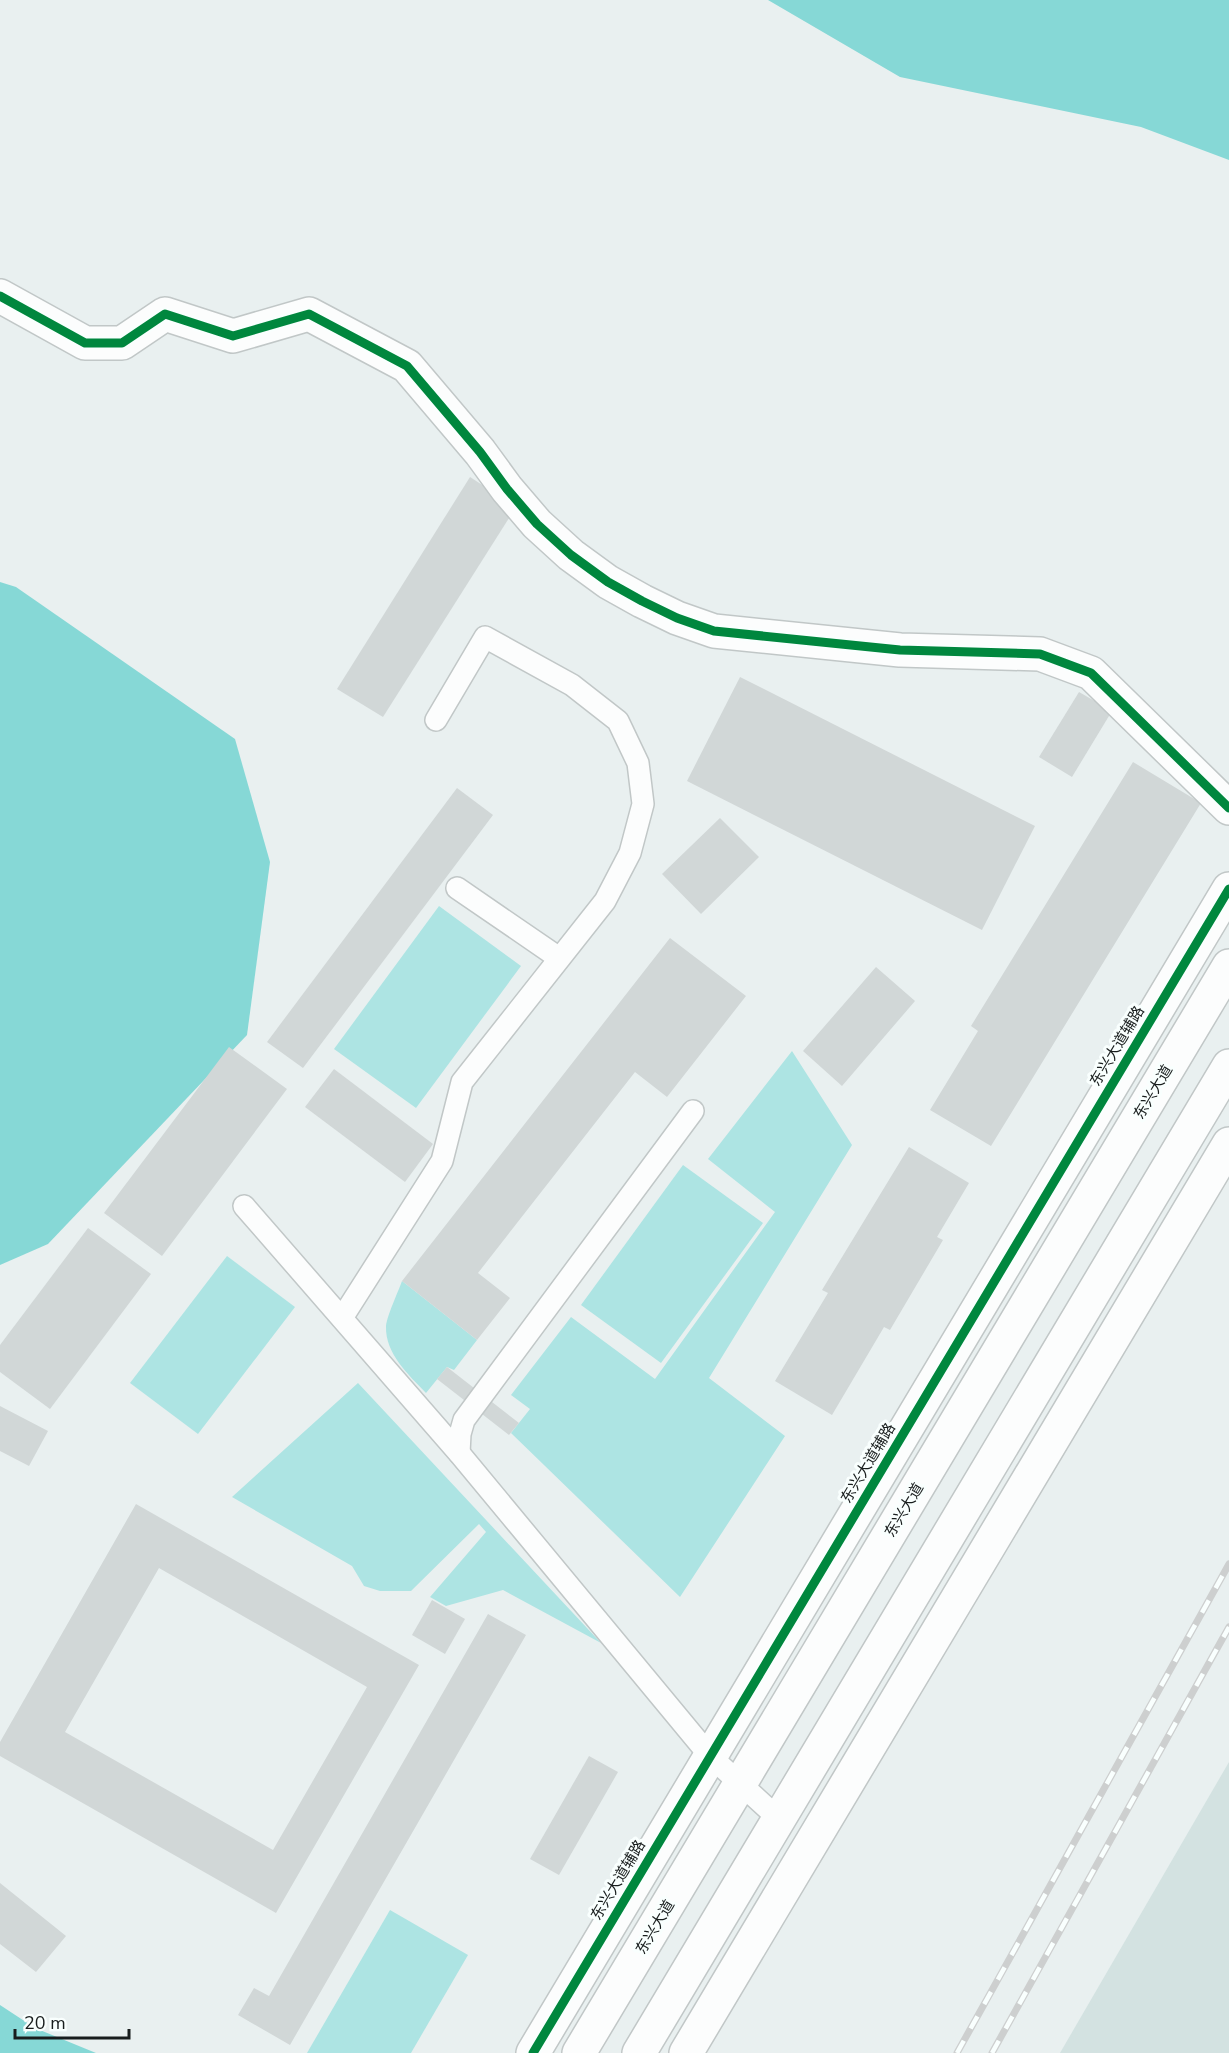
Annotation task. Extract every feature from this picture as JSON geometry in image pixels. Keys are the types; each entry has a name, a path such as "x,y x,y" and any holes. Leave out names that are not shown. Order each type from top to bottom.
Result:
{"street":[{"path":"0,297 85,343 122,343 165,314 233,336 309,314 408,366 537,524 571,555 608,582 642,601 677,618 714,631 900,650 1040,654 1091,673 1229,808"},
{"name":"东兴大道辅路","path":"533,2053 1229,889"},
{"name":"东兴大道","path":"579,2053 1229,966"},
{"path":"639,2053 1229,1066"},
{"path":"1091,1197 1106,1094"},
{"path":"686,2053 1229,1144"},
{"path":"891,1453 976,1388"},
{"path":"967,1504 1001,1525"}],"lane":[{"path":"342,1318 442,1161 462,1082 605,901 630,853 643,804 638,762 618,722 572,685 485,637 436,720"},
{"path":"457,888 559,958"},
{"path":"459,1453 460,1434 464,1420 693,1111"},
{"path":"244,1206 459,1453 710,1756 779,1819"}],"shaded area":[{"path":"768,0 1229,0 1229,160 1141,127 900,77"},
{"path":"0,582 16,587 235,739 270,862 247,1035 48,1244 0,1265"},
{"path":"439,906 521,966 416,1108 334,1049"},
{"path":"792,1051 852,1145 709,1378 785,1436 680,1597 511,1433 530,1409 511,1395 571,1317 655,1379 775,1212 708,1159"},
{"path":"683,1165 763,1223 661,1363 581,1305"},
{"path":"227,1256 295,1307 198,1434 130,1383"},
{"path":"402,1281 477,1340 454,1370 447,1367 426,1393 399,1363 389,1346 386,1326"},
{"path":"358,1383 601,1643 503,1590 446,1606 430,1597 486,1532 479,1524 411,1591 380,1591 364,1586 352,1566 232,1497"},
{"path":"1229,1762 1229,2053 1060,2053"},
{"path":"390,1910 468,1955 411,2053 307,2053"},
{"path":"0,2005 35,2028 96,2053 0,2053"}],"building":[{"path":"470,477 516,507 383,717 337,689"},
{"path":"740,677 1035,826 982,930 687,781"},
{"path":"1079,692 1112,711 1072,777 1039,757"},
{"path":"1133,762 1201,803 991,1146 930,1110 978,1031 971,1026"},
{"path":"457,788 493,815 303,1068 267,1042"},
{"path":"720,818 759,857 701,914 662,874"},
{"path":"670,938 746,996 667,1097 635,1072 478,1273 510,1298 477,1340 402,1281"},
{"path":"876,967 915,1001 842,1086 803,1051"},
{"path":"229,1047 287,1089 162,1256 104,1213"},
{"path":"334,1069 433,1144 405,1182 305,1107"},
{"path":"909,1147 969,1183 937,1237 943,1240 890,1330 884,1327 832,1415 775,1381 828,1293 822,1290"},
{"path":"88,1228 151,1274 50,1409 0,1372 0,1345"},
{"path":"447,1367 519,1423 509,1435 437,1379"},
{"path":"0,1406 48,1431 29,1466 0,1451"},
{"path":"136,1504 419,1665 276,1913 0,1756 0,1742","holes":["159,1568 367,1687 273,1850 65,1732"]},
{"path":"432,1600 465,1619 445,1654 412,1635"},
{"path":"488,1614 526,1635 290,2045 238,2015 254,1988 269,1996"},
{"path":"589,1756 618,1772 559,1875 530,1859"},
{"path":"0,1883 66,1936 36,1972 0,1944"}],"railway":[{"path":"957,2053 1229,1564"},
{"path":"992,2053 1229,1627"}],"cycle path":[{"path":"0,296 85,343 122,343 165,314 233,336 309,314 407,366 537,524 571,555 608,582 642,601 677,618 714,631 900,650 1040,654 1091,673 1229,808"},
{"path":"533,2053 1229,889"}]}
